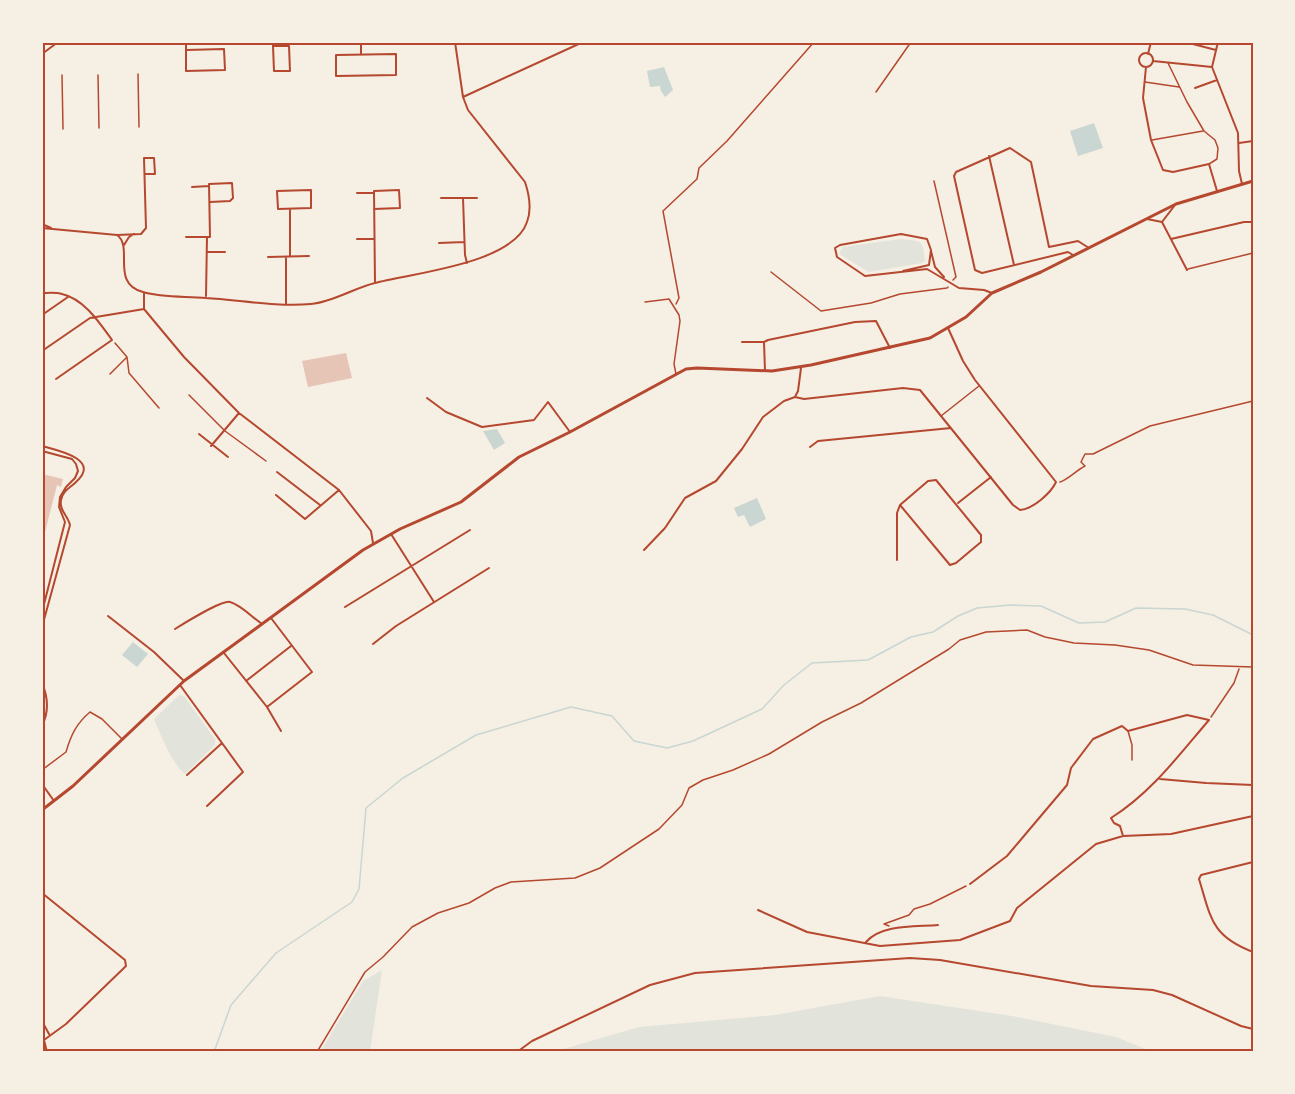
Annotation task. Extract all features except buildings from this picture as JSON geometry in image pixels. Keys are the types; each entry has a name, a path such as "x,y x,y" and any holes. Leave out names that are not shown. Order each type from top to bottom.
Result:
{"street":[{"path":"42,54 58,42"},
{"path":"186,42 186,50 186,71 225,70 224,49 186,50"},
{"path":"361,42 361,55"},
{"path":"117,235 124,245 124,274 128,282 144,293 286,304 314,304 375,283 467,263 502,247 519,236 527,223 529,193 525,182 468,110 463,97 455,42"},
{"path":"463,97 583,42"},
{"path":"1148,54 1151,42"},
{"path":"1185,42 1216,50"},
{"path":"1218,42 1212,68 1238,133 1239,171 1242,184"},
{"path":"273,44 289,45 290,71 274,71 273,44"},
{"path":"396,54 396,75 336,76 336,55 361,55 396,54"},
{"path":"1148,54 1153,61"},
{"path":"1146,67 1139,62 1139,57 1148,54"},
{"path":"1153,61 1212,68"},
{"path":"1146,67 1153,61"},
{"path":"1146,67 1143,98 1151,140 1163,170 1173,172 1209,164 1217,159 1218,148 1215,140 1204,131 1179,88 1168,62"},
{"path":"138,74 139,127"},
{"path":"62,75 63,129"},
{"path":"98,75 99,128"},
{"path":"1195,88 1217,80"},
{"path":"1144,82 1179,88"},
{"path":"1151,140 1204,131"},
{"path":"1239,143 1253,141"},
{"path":"1051,256 1031,162 1010,148 956,172 954,176 975,270 982,273 1068,252 1074,256"},
{"path":"989,156 1014,265"},
{"path":"42,226 117,235 141,234 146,228 144,158 154,158 154,174 145,174"},
{"path":"1209,164 1217,191"},
{"path":"42,810 123,740 184,681 373,543 461,502 519,457 686,369 765,371 801,366 930,338 966,317 992,293 1074,256 1176,204 1253,181"},
{"path":"192,187 232,183 233,198 230,201 210,202"},
{"path":"186,237 210,237 209,186"},
{"path":"311,190 311,208 290,208 278,208 277,191 311,190"},
{"path":"357,194 399,190 400,208 374,209"},
{"path":"374,193 375,283"},
{"path":"441,198 477,198"},
{"path":"463,198 467,263"},
{"path":"1162,222 1176,204"},
{"path":"290,208 290,256"},
{"path":"1147,219 1162,222"},
{"path":"1162,222 1188,270 1253,253"},
{"path":"1171,239 1244,222 1253,222"},
{"path":"124,245 134,234"},
{"path":"951,283 938,271 925,237 901,234 840,245 835,248 837,257 865,276 930,270 959,288 992,293"},
{"path":"206,298 207,237"},
{"path":"357,239 374,239"},
{"path":"1049,247 1078,241 1089,248"},
{"path":"440,243 464,242"},
{"path":"903,271 929,265 931,250"},
{"path":"207,252 225,252"},
{"path":"268,256 309,256"},
{"path":"286,256 286,304"},
{"path":"42,293 63,294 75,298 96,317 112,340 56,379"},
{"path":"144,293 144,309 184,357 239,413 339,490 371,531 373,543"},
{"path":"42,315 68,297"},
{"path":"645,302 669,299 680,321 674,364 676,375"},
{"path":"42,351 90,318 144,309"},
{"path":"742,342 764,342 855,322 876,321 890,348"},
{"path":"644,550 664,528 685,498 716,481 742,449 763,417 784,401 795,397 804,399 903,388 920,390 1013,505 1020,510 1026,510 1052,489 1056,482 980,386 963,361 948,328"},
{"path":"764,342 765,371"},
{"path":"795,397 798,391 801,366"},
{"path":"941,416 980,386"},
{"path":"189,395 225,430 266,461"},
{"path":"427,398 446,412 482,427 534,420 548,402 570,432"},
{"path":"211,446 239,413"},
{"path":"810,447 818,441 951,428"},
{"path":"199,434 228,458"},
{"path":"42,446 74,455 83,469 81,477 67,488 62,498 61,507 70,525 42,627"},
{"path":"42,451 72,459 78,471 60,497 59,507 65,522 42,612"},
{"path":"278,472 321,505"},
{"path":"958,504 991,477"},
{"path":"897,560 897,513 900,505 928,481 936,480 958,504 981,535 981,542 956,563 950,565 900,505"},
{"path":"276,495 305,519 339,490"},
{"path":"345,607 470,530"},
{"path":"391,534 434,602"},
{"path":"373,644 396,626 489,568"},
{"path":"175,629 192,618 227,602 233,603 262,624"},
{"path":"108,616 154,652 184,681"},
{"path":"267,707 312,672 271,618"},
{"path":"246,681 291,645"},
{"path":"224,653 267,707 281,731"},
{"path":"42,683 47,696 47,710 42,726"},
{"path":"180,685 243,772 207,806"},
{"path":"42,770 66,752 70,736 78,722 90,712 102,719 123,740"},
{"path":"1123,836 1120,826 1111,818 1131,806 1158,779 1209,720 1187,715 1128,731"},
{"path":"970,884 1007,856 1067,785 1071,768 1093,739 1122,726 1128,731 1132,745 1132,760"},
{"path":"188,775 222,743"},
{"path":"1158,779 1253,784"},
{"path":"42,784 54,802"},
{"path":"758,910 807,932 880,946 960,940 1010,921 1017,908 1090,847 1123,836 1162,836 1253,816"},
{"path":"1253,862 1201,874 1199,879 1215,927 1224,937 1253,952"},
{"path":"42,893 125,960 126,966 66,1024 44,1040 47,1052"},
{"path":"866,942 882,930 938,925"},
{"path":"517,1052 532,1041 580,1017 650,985 673,978 695,973 910,958 940,960 1091,986 1153,990 1172,995 1241,1026 1253,1029"},
{"path":"43,1023 49,1035"}],"path":[{"path":"674,308 679,298 663,211 697,179 699,168 726,141 813,42"},
{"path":"876,92 911,42"},
{"path":"771,272 821,311 871,303 900,294 947,288 956,277 934,181"},
{"path":"112,340 127,357 129,373 159,408"},
{"path":"110,374 127,357"},
{"path":"1056,482 1064,481 1073,472 1085,466 1081,462 1085,453 1093,454 1150,426 1253,401"},
{"path":"317,1052 365,972 412,927 438,913 469,903 510,882 575,878 600,868 659,829 682,805 689,788 703,780 769,754 822,722 861,703 960,640 986,632 1027,630 1045,637 1074,643 1115,645 1149,650 1193,665 1253,667"},
{"path":"1209,720 1234,683 1240,668"},
{"path":"892,929 891,926 884,924 909,915 914,909 930,904 970,884"}],"shaded area":[{"path":"664,67 673,90 665,97 660,86 650,87 647,71"},
{"path":"1094,123 1103,148 1078,156 1070,131"},
{"path":"901,239 920,243 925,261 869,272 839,254 843,247"},
{"path":"497,429 505,443 494,450 483,431"},
{"path":"757,498 766,519 750,527 744,515 738,517 734,508"},
{"path":"133,642 148,654 137,667 122,655"},
{"path":"179,695 184,696 215,739 215,745 185,774 171,756 154,719"},
{"path":"382,970 370,1052 320,1052 363,981"},
{"path":"880,996 1012,1016 1116,1037 1153,1052 553,1052 639,1027 775,1015"}],"waterway":[{"path":"214,1052 231,1005 276,953 352,902 359,889 366,808 403,778 476,735 571,707 612,716 634,741 667,748 693,741 762,709 784,685 812,663 868,660 911,637 933,632 958,616 977,608 1010,605 1041,606 1079,623 1105,622 1136,608 1185,609 1213,615 1253,635"}]}
